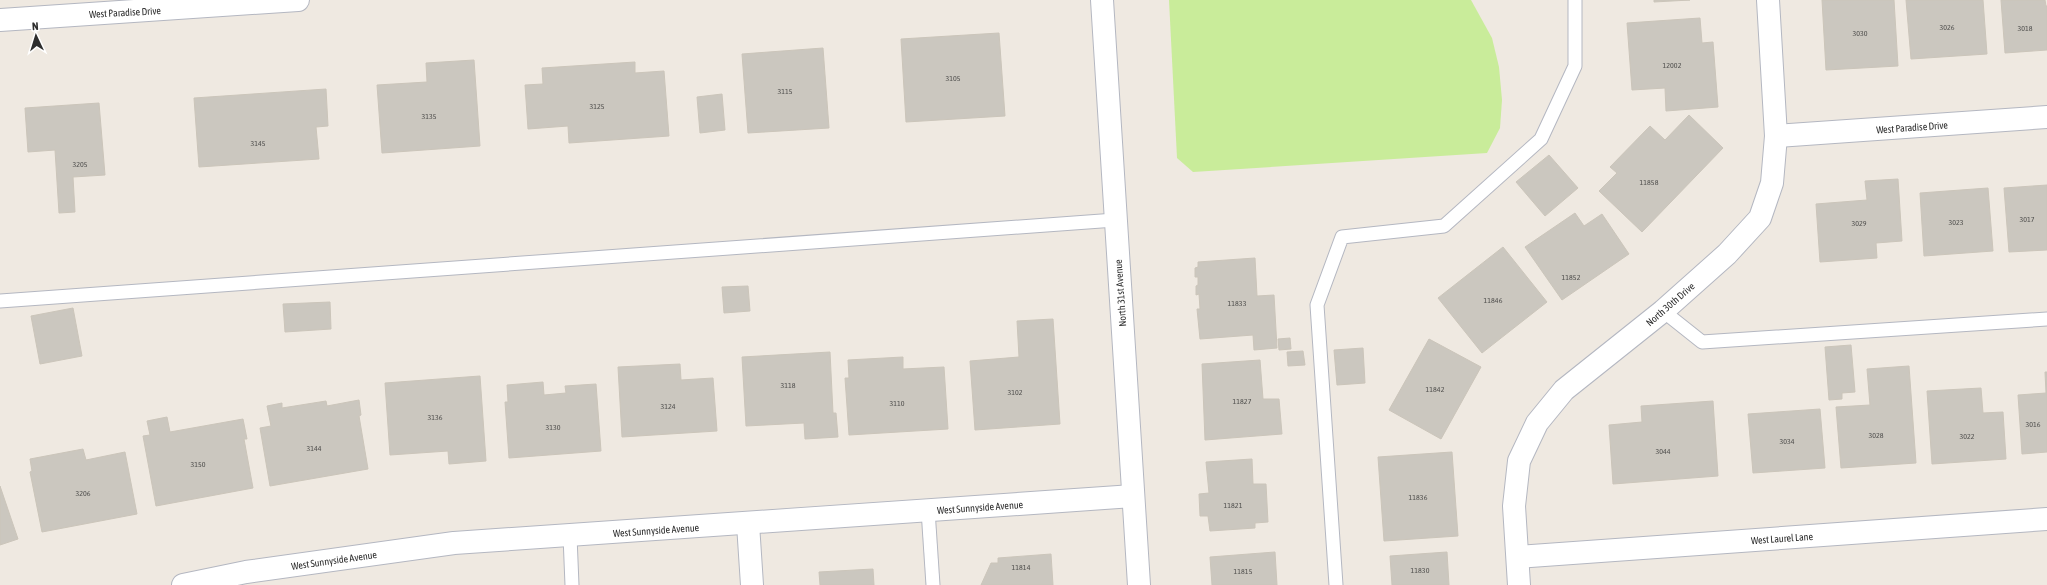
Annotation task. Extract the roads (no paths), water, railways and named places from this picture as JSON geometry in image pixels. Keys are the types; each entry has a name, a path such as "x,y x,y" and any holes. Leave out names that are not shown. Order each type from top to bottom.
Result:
{"street":[{"name":"West Paradise Drive","path":"0,20 140,6 298,0"},
{"name":"North 31st Avenue","path":"1102,0 1139,585"},
{"name":"North 30th Drive","path":"1519,585 1514,506 1519,461 1537,423 1564,390 1663,311 1727,254 1760,218 1772,183 1776,136 1768,0"},
{"name":"West Paradise Drive","path":"1776,136 2047,117"},
{"name":"West Sunnyside Avenue","path":"183,585 246,572 454,543 748,524 1133,496"},
{"name":"West Laurel Lane","path":"1518,557 2047,519"},
{"path":"748,524 752,585"}],"lane":[{"path":"1336,585 1316,305 1342,238 1444,226 1541,139 1575,66 1575,0"},
{"path":"0,301 1115,220"},
{"path":"1663,311 1702,342 2047,319"},
{"path":"928,510 933,585"},
{"path":"570,536 572,585"}]}
